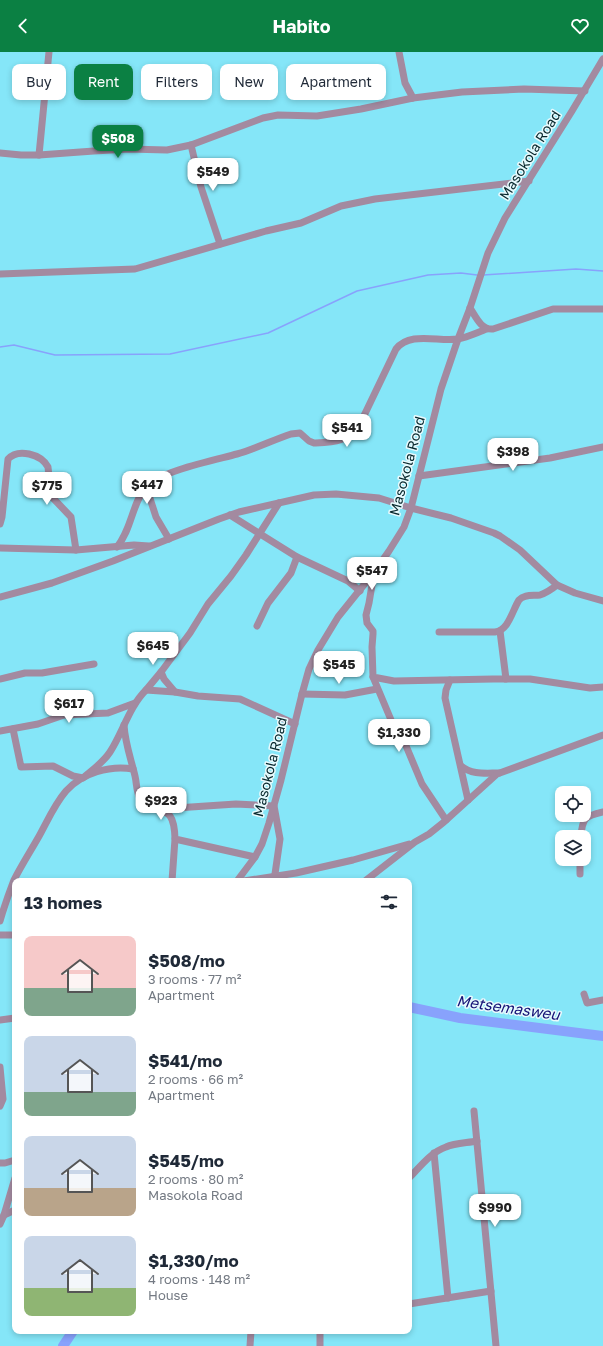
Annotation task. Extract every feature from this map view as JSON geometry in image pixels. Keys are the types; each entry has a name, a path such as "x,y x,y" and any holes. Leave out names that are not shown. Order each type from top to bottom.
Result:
{"street":[{"path":"39,155 49,52"},
{"path":"399,52 405,83 413,98"},
{"name":"Masokola Road","path":"239,878 256,857 264,837 274,806 309,669 328,632 338,617 375,572 404,527 411,508 441,389 488,253 505,218 585,91 603,59"},
{"path":"0,153 39,155 94,150 167,150 191,145 263,118 278,115 317,116 361,109 413,98 462,92 516,89 585,91"},
{"path":"191,145 201,187 220,244"},
{"path":"0,274 135,269 266,231 301,223 341,206 375,199 529,181"},
{"path":"470,308 483,327 487,329"},
{"path":"117,547 126,534 141,493 146,486 160,478 186,468 237,454 291,434 300,433 309,441 314,443 347,438 360,424 396,349 408,341 419,338 458,339 553,309 603,309"},
{"path":"419,476 550,458 603,446"},
{"path":"0,524 8,459 11,455 30,453 48,467 51,496 71,517 76,550"},
{"path":"146,486 156,517 168,539"},
{"path":"0,597 52,582 153,546 230,515 314,495 336,494 379,498 451,518 500,536 520,550 557,586 575,593 602,598"},
{"path":"16,878 53,810 67,790 103,761 110,752 135,703 161,672 190,633 211,599 231,576 246,555 279,503"},
{"path":"230,515 296,557 348,582 360,591"},
{"path":"0,548 76,550 153,546"},
{"path":"257,626 268,603 281,588 291,572 296,557"},
{"path":"375,572 366,615 367,623 374,634 372,647 373,677 394,727 404,741 422,784 446,820"},
{"path":"439,632 500,631 505,627 520,599 526,596 545,593 557,586"},
{"path":"500,631 506,679"},
{"path":"0,679 25,673 42,673 94,664"},
{"path":"161,672 166,682 174,692"},
{"path":"373,677 394,681 530,679 590,688 603,687"},
{"path":"450,680 445,698 468,800"},
{"path":"302,694 345,695 378,689"},
{"path":"146,690 240,699 295,724"},
{"path":"0,731 38,724 64,715 108,713 135,703"},
{"path":"124,725 126,740 140,799 147,806 166,812 173,818 176,839 172,878"},
{"path":"13,729 21,767 53,766 73,776 83,778 111,768 123,767 133,769"},
{"path":"461,766 467,771 472,772 499,773 558,753 603,735"},
{"path":"369,878 415,842 429,834 499,773"},
{"path":"158,810 236,804 274,806 280,839 274,878"},
{"path":"582,830 582,824 585,818 590,815 603,812"},
{"path":"176,839 256,857"},
{"path":"278,878 353,860 415,842"},
{"path":"580,866 580,874"},
{"path":"0,921 12,887"},
{"path":"0,935 12,935"},
{"path":"584,994 587,1003 603,1000"},
{"path":"0,1020 12,1018"},
{"path":"0,1067 3,1098 0,1106"},
{"path":"474,1111 496,1346"},
{"path":"412,1175 434,1153 446,1146 477,1141"},
{"path":"434,1153 448,1298"},
{"path":"0,1163 12,1161"},
{"path":"0,1224 12,1188"},
{"path":"4,1215 12,1211"},
{"path":"412,1304 491,1291"},
{"path":"250,1346 251,1334"},
{"path":"320,1334 320,1346"}],"waterway":[{"path":"483,275 576,269 603,271"},
{"path":"0,347 14,345 55,355 170,354 268,333 357,291 428,275 461,273 477,275"},
{"name":"Metsemasweu","path":"412,1008 460,1018 603,1036"},
{"name":"Metsemasweu","path":"63,1346 71,1334"}]}
